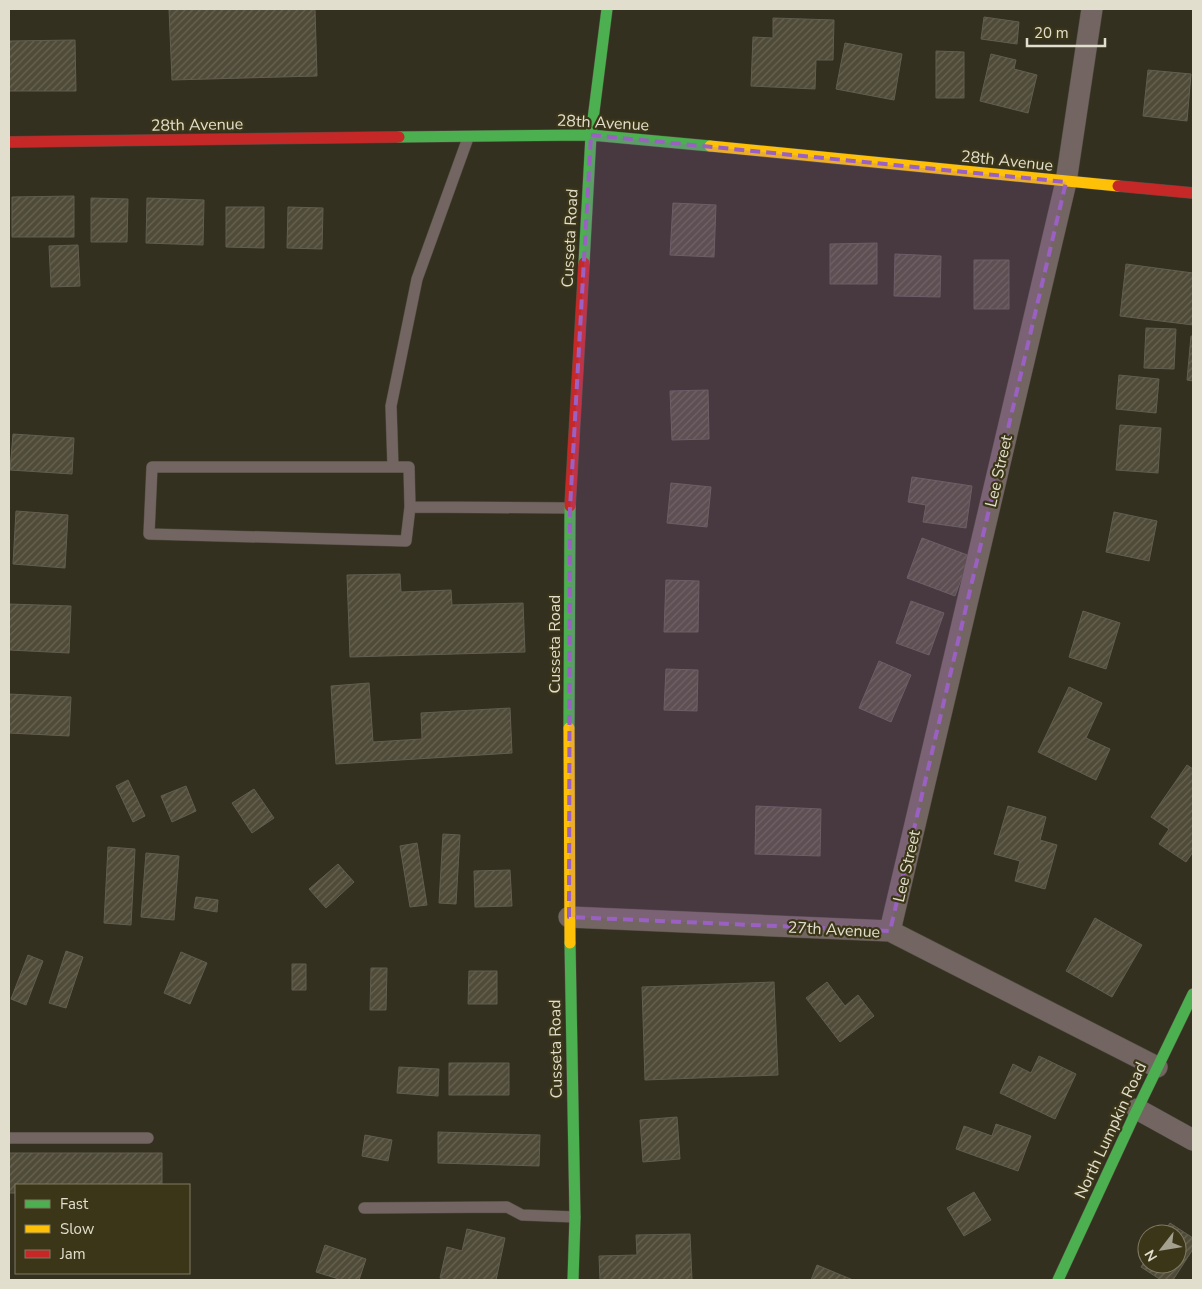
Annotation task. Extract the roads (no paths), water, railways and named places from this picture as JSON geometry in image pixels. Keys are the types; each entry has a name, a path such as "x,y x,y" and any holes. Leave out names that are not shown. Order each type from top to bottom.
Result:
{"street":[{"name":"Cusseta Road","path":"574,1280 575,1217 569,917 570,508 591,135 607,9"},
{"name":"Lee Street","path":"890,931 1066,182 1092,9"},
{"name":"28th Avenue","path":"9,142 591,135 1193,193"},
{"name":"27th Avenue","path":"569,917 890,931 1158,1066"},
{"name":"North Lumpkin Road","path":"1058,1280 1137,1109 1193,994"},
{"path":"1137,1109 1193,1140"}],"lane":[{"path":"393,467 391,406 417,279 468,136"},
{"path":"152,467 409,467 410,507 406,541 149,534 152,467"},
{"path":"410,507 570,508"},
{"path":"9,1138 148,1138"},
{"path":"364,1208 507,1207 522,1215 575,1217"}]}
